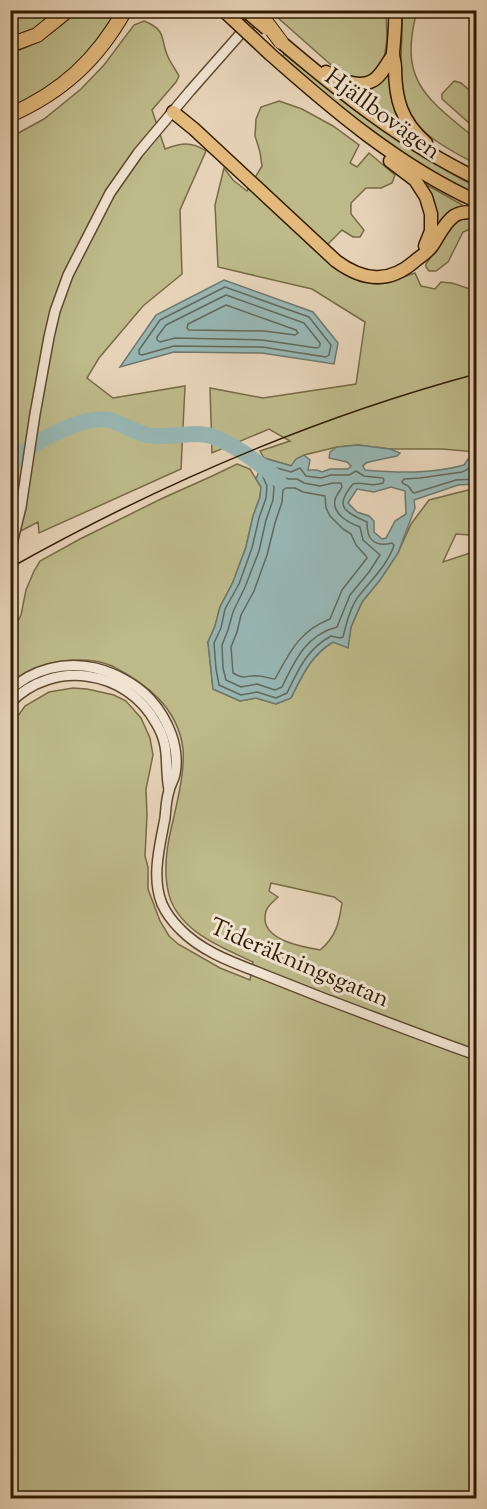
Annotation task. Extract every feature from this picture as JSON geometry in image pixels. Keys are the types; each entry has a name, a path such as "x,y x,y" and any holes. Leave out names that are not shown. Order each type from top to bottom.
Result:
{"highway":[{"path":"10,45 37,35 68,10"},
{"path":"10,115 29,107 72,78 97,52 125,10"},
{"path":"259,10 281,42"}],"main road":[{"name":"Hjällbovägen","path":"223,10 320,99 406,163 477,201"},
{"name":"Hjällbovägen","path":"245,10 305,63 374,116 450,165 477,178"},
{"path":"395,10 394,83 403,118 420,139 450,165"},
{"path":"305,63 340,79 358,84 373,81 393,55"},
{"path":"320,99 359,138 415,180 426,197 431,214 431,231 424,254"},
{"path":"173,112 336,261 347,269 362,275 388,277 403,270 431,248 453,216 477,213"}],"street":[{"path":"10,552 21,507 34,414 49,337 68,275 110,194 138,153 259,10"},
{"name":"Tideräkningsgatan","path":"10,690 35,674 51,669 66,666 98,669 128,682 145,695 159,711 169,729 176,759 159,853 159,892 162,904 169,916 192,940 216,954 279,981 477,1055"},
{"name":"Tideräkningsgatan","path":"10,703 36,684 66,675 93,677 122,688 140,702 157,724 167,751 166,776 169,790"}],"shaded area":[{"path":"11,11 59,11 34,29 11,38"},
{"path":"78,11 116,11 101,34 66,74 44,90 11,108 10,53 47,36"},
{"path":"283,11 386,11 387,39 384,60 372,75 361,79 346,76 277,17"},
{"path":"402,11 417,11 411,55 414,71 421,86 443,112 476,139 476,164 432,138 422,130 407,110 402,98"},
{"path":"144,21 160,32 166,52 179,76 152,110 165,149 186,144 206,151 180,210 182,274 143,306 99,358 87,378 113,398 185,386 181,469 39,533 38,522 11,536 11,137 44,119 81,89 104,65 134,25"},
{"path":"284,54 401,142 476,187 476,195 420,165 367,128 282,57"},
{"path":"389,71 399,117 401,124 354,90"},
{"path":"454,81 461,83 476,96 476,106 473,110 476,113 476,129 442,99 442,94"},
{"path":"279,101 302,109 333,126 359,145 350,163 357,167 369,153 395,175 392,183 381,188 366,188 351,203 351,214 364,230 360,237 353,237 342,230 324,248 379,280 394,280 415,273 421,286 435,289 441,282 452,283 476,291 476,452 442,449 390,449 358,445 337,447 304,455 292,466 264,458 260,451 290,441 269,429 212,453 210,388 263,398 356,384 365,322 312,289 218,267 215,205 224,168 233,180 247,191 262,166 255,136 256,119 261,107"},
{"path":"425,185 427,185 466,207 437,226"},
{"path":"467,217 476,219 476,229 463,232 448,262 436,271 429,271 426,264 447,230 459,220"},
{"path":"237,464 250,469 261,487 246,547 233,582 220,607 208,642 213,689 240,701 256,698 276,704 291,698 308,667 325,647 333,642 348,647 351,627 362,602 398,553 411,524 429,500 476,488 476,538 456,534 443,562 476,551 476,1498 11,1498 10,727 25,706 49,692 73,688 114,695 126,701 141,718 150,738 153,755 146,789 145,856 148,867 148,889 160,921 169,936 178,944 220,968 250,980 253,962 206,939 195,931 177,913 171,901 166,873 167,853 180,787 183,749 180,734 168,709 149,689 125,673 112,666 92,661 68,660 45,665 25,673 11,684 11,635 21,615 26,590 40,561 80,539","holes":["271,883 334,897 342,903 338,923 330,940 320,950 287,942 267,927 266,911 278,897 269,891"]}],"water":[{"path":"224,280 313,312 338,343 334,364 262,353 174,352 120,367 156,315"},
{"path":"358,445 390,449 400,453 397,456 366,463 363,466 365,470 377,471 439,470 464,465 468,459 476,456 476,484 458,485 414,500 415,508 398,553 362,602 351,627 348,648 333,642 325,647 308,667 291,698 276,704 256,698 240,701 213,689 208,642 220,607 233,582 246,547 260,497 261,487 256,479 264,458 291,466 296,459 304,455 310,460 308,470 322,472 330,469 348,469 351,466 347,462 329,458 330,452 337,447","holes":["391,487 405,491 406,514 395,521 386,538 382,539 374,532 374,521 369,516 357,512 348,503 357,489 374,492"]}],"waterway":[{"path":"10,465 29,448 56,433 84,422 109,420 153,436 208,435 240,450 278,479"}],"tram line":[{"path":"10,568 122,509 237,456 355,411 476,374"}]}
